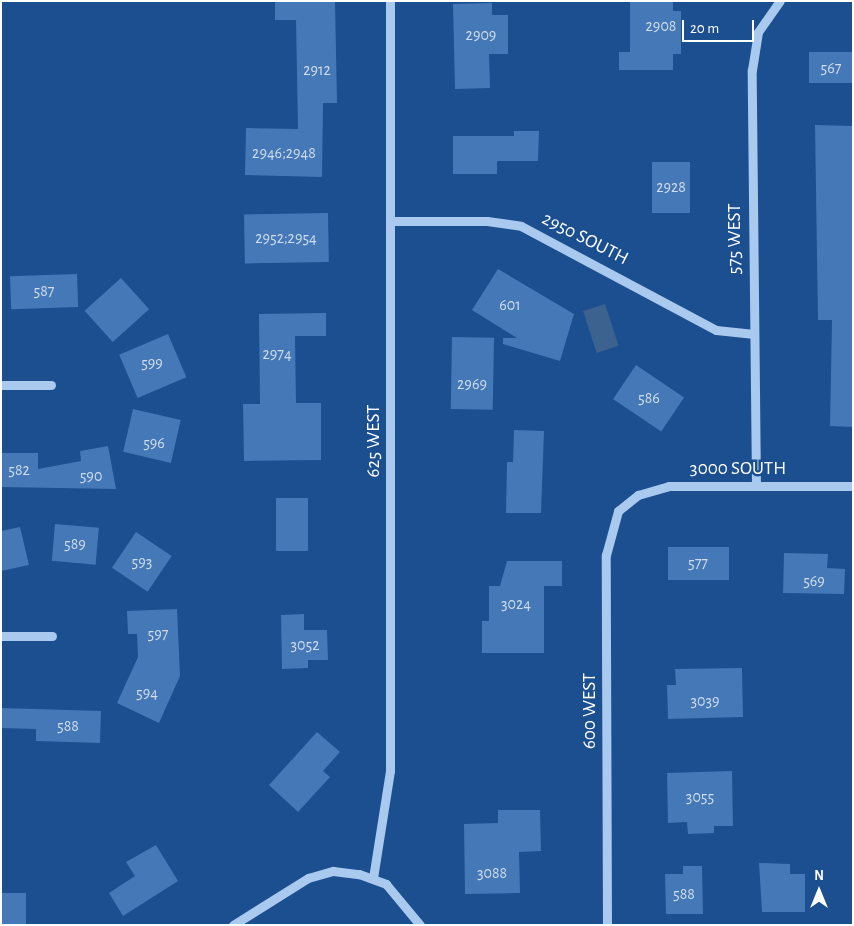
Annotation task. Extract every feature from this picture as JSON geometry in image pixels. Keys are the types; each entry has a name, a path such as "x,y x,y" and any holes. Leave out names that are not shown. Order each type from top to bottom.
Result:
{"street":[{"name":"625 WEST","path":"373,878 390,771 390,1"},
{"name":"575 WEST","path":"756,486 752,334 752,56 764,21 780,1"},
{"name":"2950 SOUTH","path":"390,222 487,221 521,226 716,330 752,334"},
{"path":"1,385 52,385"},
{"name":"3000 SOUTH","path":"627,503 668,486 853,486"},
{"name":"600 WEST","path":"607,925 606,555 612,524 627,503"},
{"path":"1,636 52,636"},
{"path":"233,925 320,874 345,871 373,878 394,890 420,925"}],"water":[{"path":"605,304 619,346 597,353 583,311"}],"building":[{"path":"275,1 335,1 337,103 323,103 322,177 245,175 246,128 298,129 296,20 275,20"},
{"path":"630,1 673,1 673,11 681,11 681,54 673,54 673,70 619,70 619,52 630,52"},
{"path":"492,3 492,15 508,15 508,54 489,54 490,88 455,89 453,4"},
{"path":"809,52 853,52 853,83 809,83"},
{"path":"815,125 853,126 853,427 830,426 832,320 818,320"},
{"path":"514,131 539,131 538,161 497,161 497,174 453,174 453,136 514,136"},
{"path":"652,162 690,162 690,213 652,213"},
{"path":"328,213 329,262 245,263 244,214"},
{"path":"498,269 574,314 560,361 503,344 503,338 517,338 472,310"},
{"path":"77,274 78,307 11,309 10,276"},
{"path":"121,278 149,309 113,342 85,311"},
{"path":"326,313 326,336 295,336 296,403 321,403 321,460 244,461 243,404 260,404 259,314"},
{"path":"168,334 186,377 138,398 119,355"},
{"path":"452,337 494,338 493,410 451,409"},
{"path":"636,365 684,397 661,431 613,399"},
{"path":"133,409 181,420 171,463 123,452"},
{"path":"514,430 544,431 541,513 506,513 507,462 513,462"},
{"path":"108,446 116,489 1,487 1,453 38,453 38,469 81,461 80,451"},
{"path":"276,498 308,498 308,551 276,551"},
{"path":"55,524 99,528 96,565 52,561"},
{"path":"20,527 29,565 1,571 1,531"},
{"path":"136,532 172,556 148,592 112,568"},
{"path":"668,547 729,547 729,580 668,580"},
{"path":"784,553 828,554 827,568 845,569 844,594 783,593"},
{"path":"507,561 562,561 562,586 544,586 544,653 482,653 482,621 489,621 489,586 500,586"},
{"path":"177,609 180,676 159,723 117,703 138,657 137,634 128,634 127,611"},
{"path":"304,614 304,630 327,630 328,660 308,660 308,668 282,669 281,615"},
{"path":"742,668 743,717 668,719 667,685 676,685 675,669"},
{"path":"1,708 101,711 100,743 36,741 36,729 1,728"},
{"path":"317,732 340,752 323,771 330,777 298,812 269,785"},
{"path":"732,771 733,826 714,826 714,833 688,834 687,822 668,823 667,773"},
{"path":"498,810 540,810 541,851 519,852 520,893 465,894 464,824 498,823"},
{"path":"156,845 178,881 123,916 109,893 135,876 126,862"},
{"path":"759,863 790,864 790,874 805,874 805,912 762,912"},
{"path":"683,866 702,866 703,914 666,914 665,874 683,874"},
{"path":"1,893 26,893 26,925 1,925"}]}
